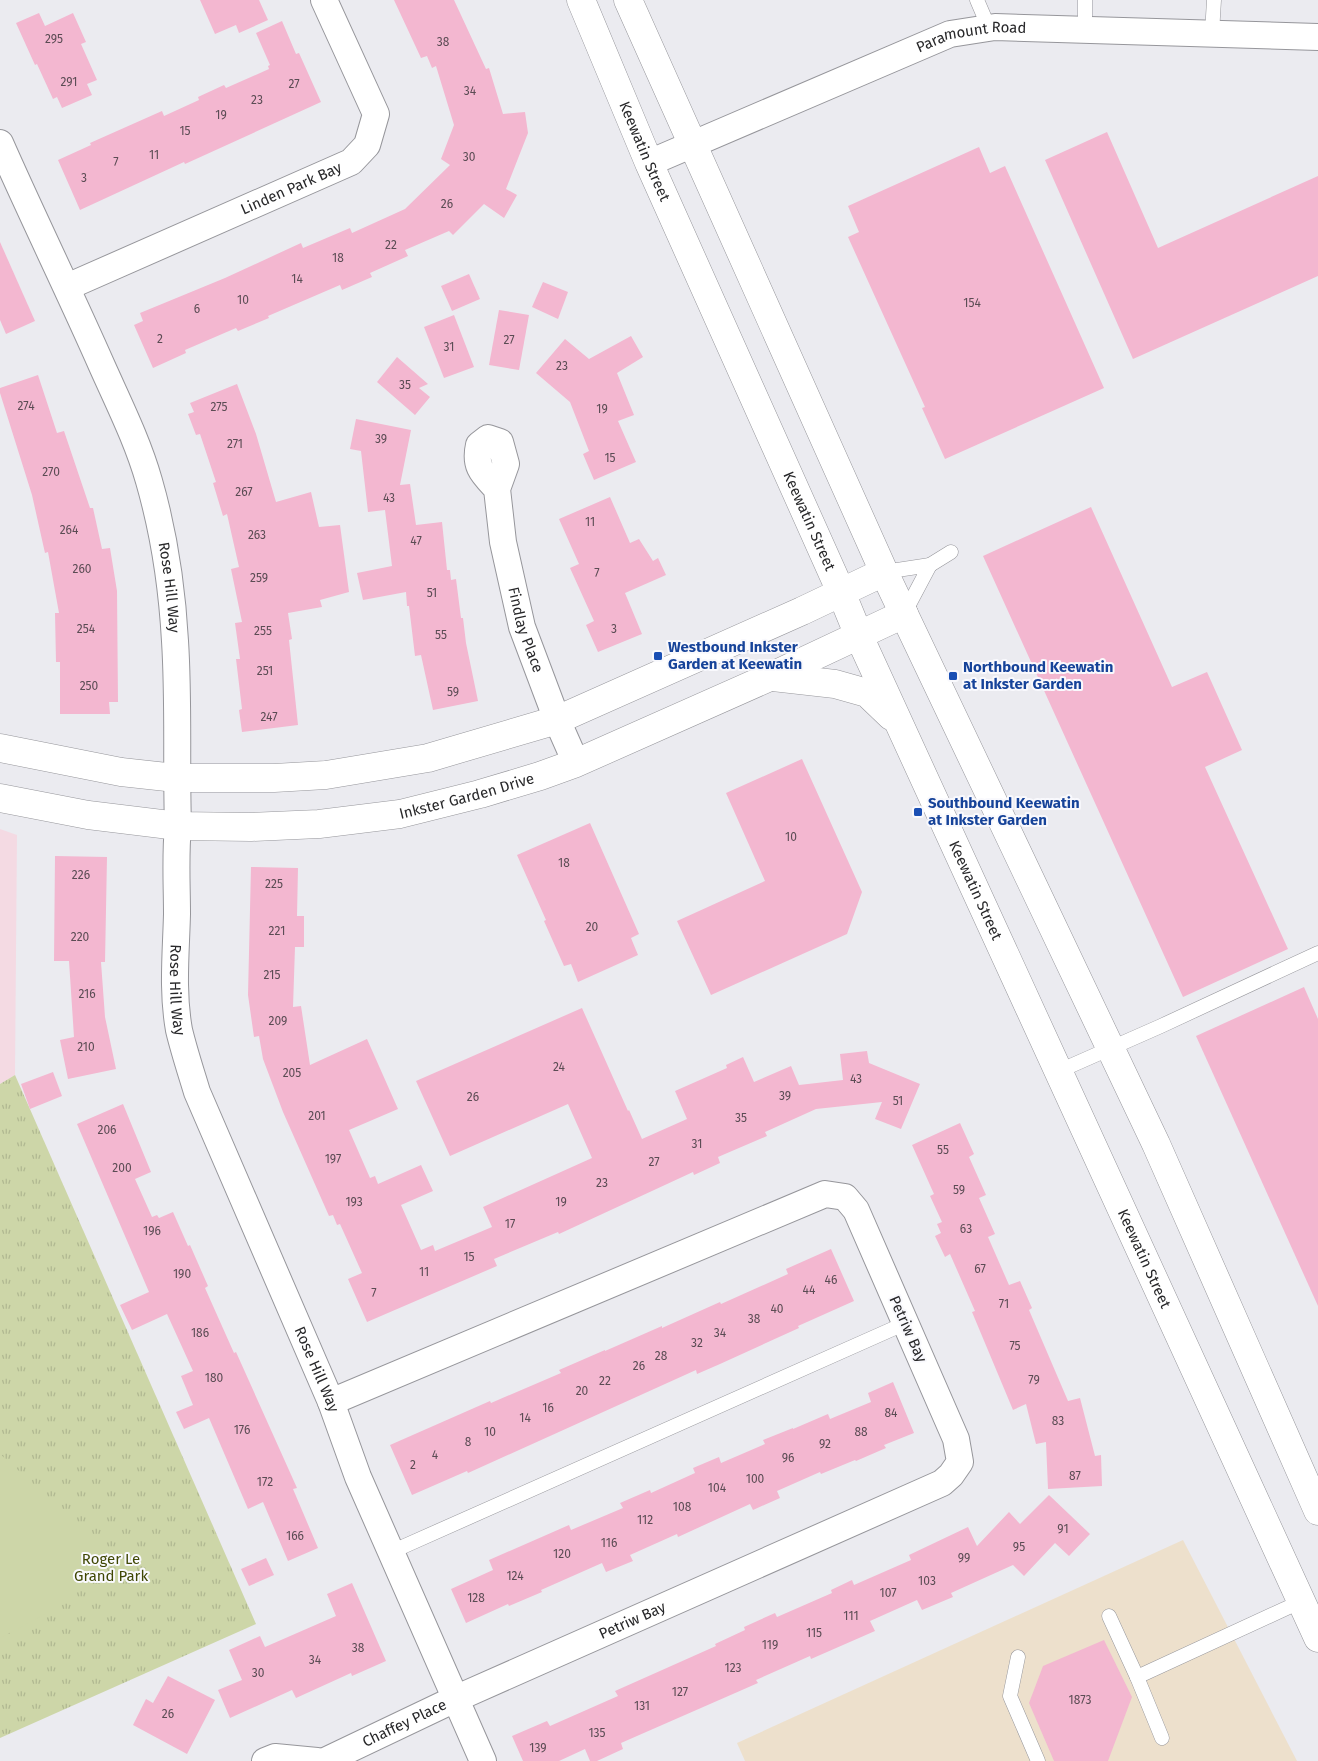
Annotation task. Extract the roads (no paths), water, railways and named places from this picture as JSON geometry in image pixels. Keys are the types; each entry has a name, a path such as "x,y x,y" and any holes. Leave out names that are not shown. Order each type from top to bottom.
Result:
{"street":[{"name":"Linden Park Bay","path":"67,286 351,162 367,145 376,114 324,0"},
{"name":"Keewatin Street","path":"581,0 649,163 842,592 859,636 1318,1638"},
{"path":"628,0 884,572 1156,1144 1318,1511"},
{"name":"Paramount Road","path":"649,163 950,34 989,28 1318,37"},
{"name":"Rose Hill Way","path":"0,143 10,194 67,286 134,438 149,481 162,539 170,584 175,642 178,826 174,974 179,1029 197,1092 331,1402 358,1477 483,1761"},
{"name":"Findlay Place","path":"497,490 503,542 522,627 557,720 576,763"},
{"path":"0,748 121,772 176,778 274,778 344,772 428,758 557,720 884,572"},
{"name":"Inkster Garden Drive","path":"0,798 88,815 178,826 251,828 318,824 400,814 480,794 576,763 772,676 904,614"},
{"path":"772,676 836,684 868,693 899,724"},
{"name":"Petriw Bay","path":"331,1402 825,1194 845,1197 856,1210 956,1438 960,1462 942,1483 455,1699"},
{"name":"Chaffey Place","path":"325,1761 455,1699"},
{"path":"265,1761 275,1757 317,1761"}],"lane":[{"path":"977,0 989,28"},
{"path":"1085,0 1085,30"},
{"path":"1212,33 1214,0"},
{"path":"884,572 930,565 951,552"},
{"path":"904,614 930,565"},
{"path":"1059,1071 1318,954"},
{"path":"391,1552 906,1323"},
{"path":"1137,1677 1302,1601"},
{"path":"1109,1616 1162,1738"},
{"path":"1018,1657 1010,1696 1038,1761"}],"place":[{"name":"Westbound Inkster Garden at Keewatin","path":"658,656"},
{"name":"Northbound Keewatin at Inkster Garden","path":"953,676"},
{"name":"Southbound Keewatin at Inkster Garden","path":"918,812"}],"park label":[{"name":"Roger Le Grand Park","path":"111,1568"}]}
